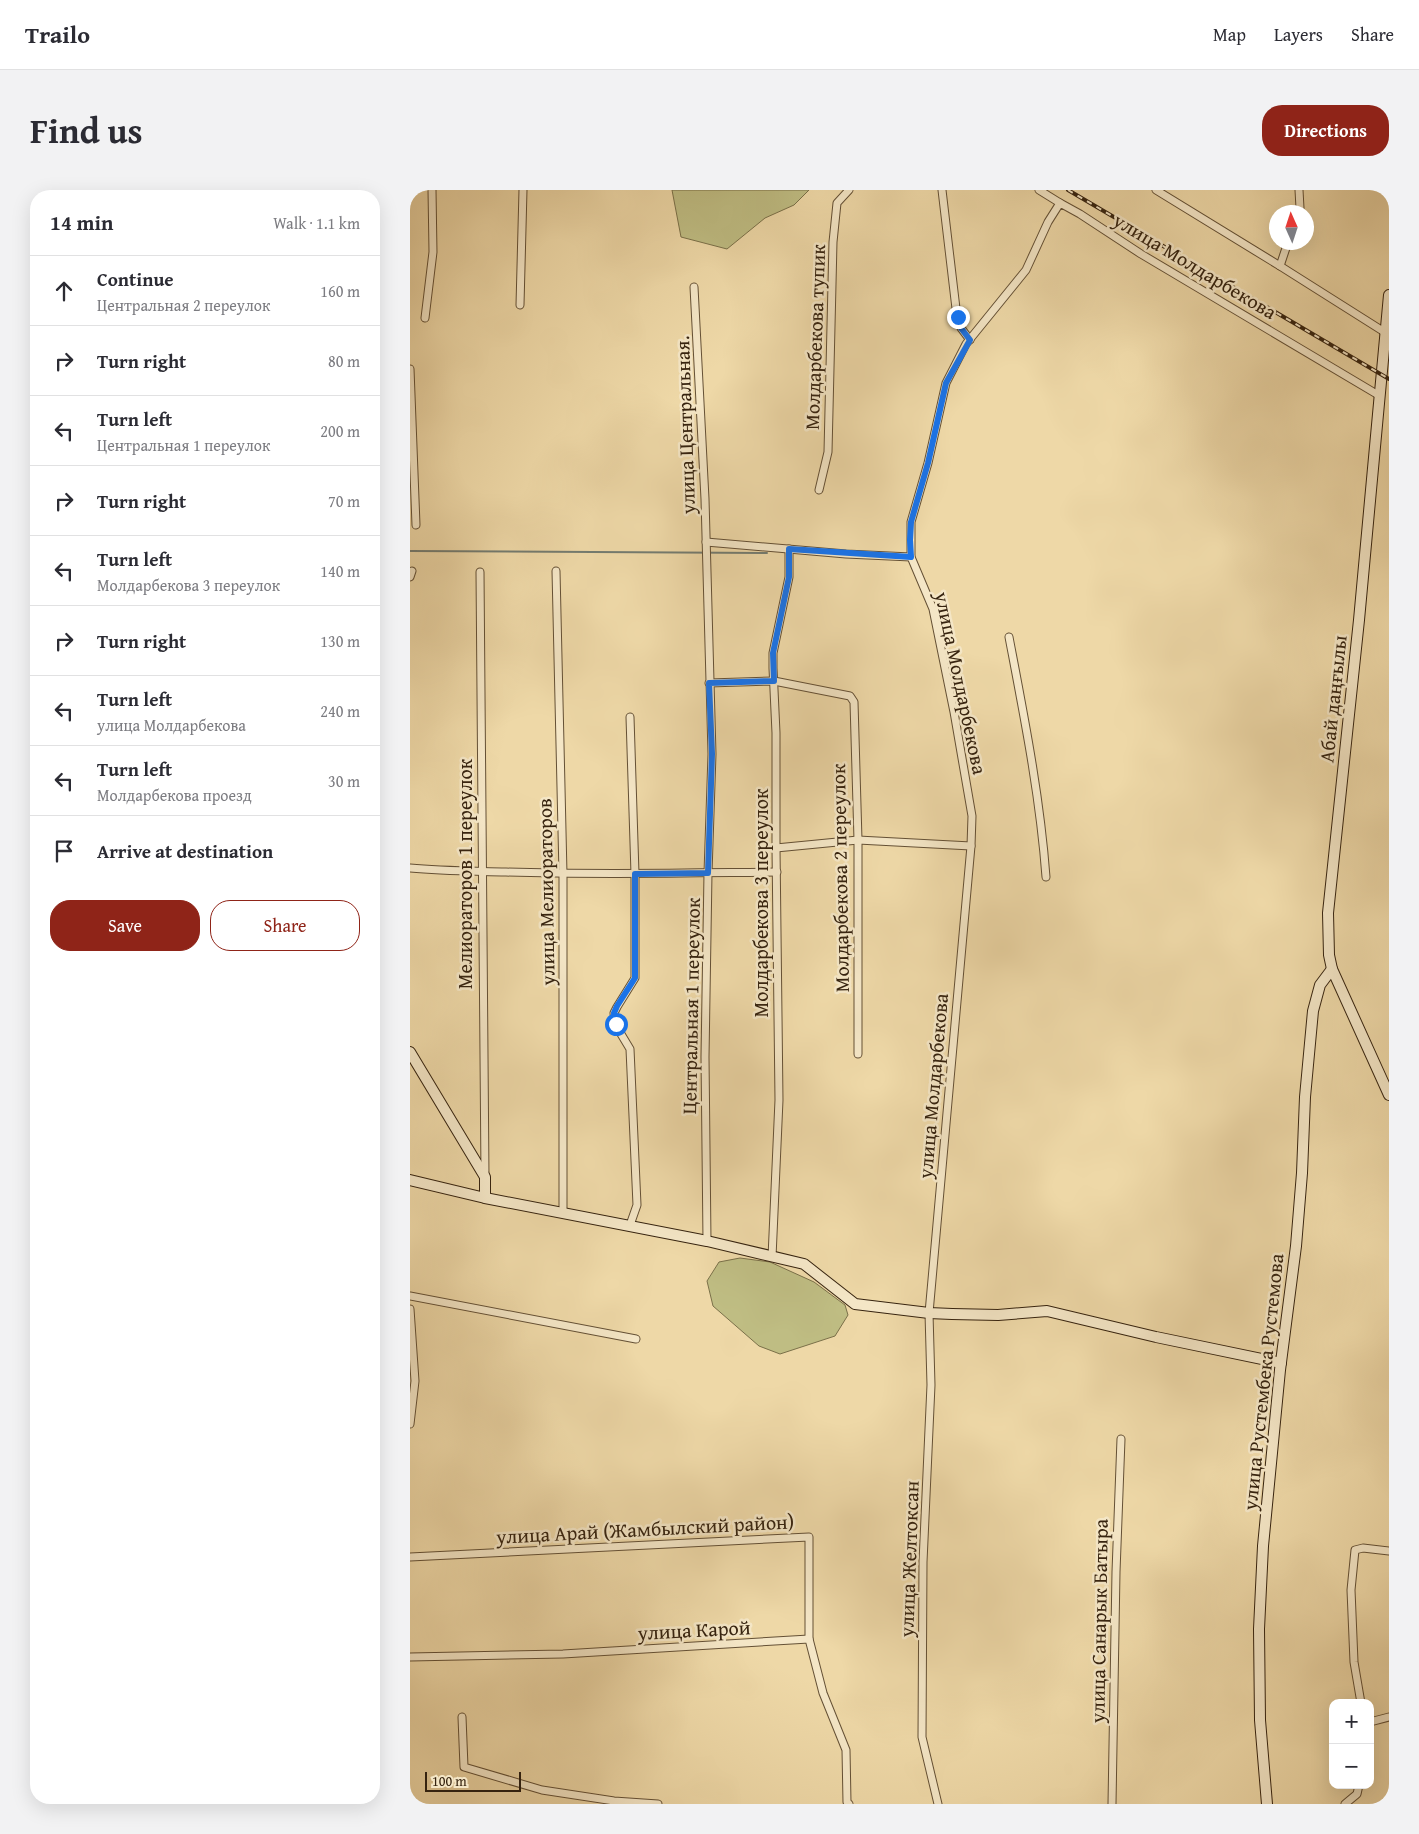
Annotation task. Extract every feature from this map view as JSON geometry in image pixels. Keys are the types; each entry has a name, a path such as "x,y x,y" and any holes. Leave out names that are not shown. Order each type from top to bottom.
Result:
{"street":[{"path":"425,318 433,252 432,190"},
{"path":"520,305 523,190"},
{"name":"Молдарбекова тупик","path":"820,490 828,452 836,203 849,190"},
{"path":"942,190 958,317 961,328 970,340"},
{"path":"1039,190 1060,203"},
{"path":"1156,190 1386,333"},
{"path":"1299,190 1300,205"},
{"name":"улица Молдарбекова","path":"929,1313 971,846 972,816 954,712 933,609 911,557 911,522 928,463 946,383 970,340 1026,270 1048,222 1060,203 1149,259 1380,396"},
{"path":"1280,266 1285,250"},
{"name":"улица Центральная.","path":"694,287 698,332 706,561"},
{"name":"Абай даңғылы","path":"1389,296 1360,610 1328,914 1328,955 1332,969 1389,1095"},
{"path":"410,368 416,524"},
{"path":"706,542 911,557"},
{"name":"Молдарбекова 3 переулок","path":"772,1257 779,1100 776,733 773,653 789,577 789,549"},
{"name":"Центральная 1 переулок","path":"706,561 712,754 708,873 706,1057 707,1241"},
{"name":"улица Мелиораторов","path":"556,571 563,874 563,1213"},
{"name":"Мелиораторов 1 переулок","path":"480,572 485,1177"},
{"path":"1009,637 1042,824 1046,876"},
{"path":"709,683 774,681"},
{"name":"Молдарбекова 2 переулок","path":"774,681 850,696 854,702 858,840 858,1054"},
{"path":"630,717 635,874 635,978 614,1013 616,1024 630,1050 637,1205 630,1225"},
{"path":"776,848 858,840 971,846"},
{"path":"410,868 452,872 481,871 563,874 777,872"},
{"name":"улица Рустембека Рустемова","path":"1267,1804 1260,1720 1259,1629 1263,1546 1296,1246 1305,1097 1313,1011 1320,985 1332,969"},
{"path":"410,1052 485,1177 485,1198"},
{"path":"410,1180 485,1198 707,1241 804,1264 855,1304 929,1313 998,1314 1047,1311 1282,1363"},
{"path":"410,1296 636,1339"},
{"path":"410,1308 412,1376 410,1424"},
{"name":"улица Желтоксан","path":"929,1313 931,1384 924,1562 922,1737 938,1804"},
{"name":"улица Санарык Батыра","path":"1112,1804 1116,1572 1121,1439"},
{"name":"улица Арай (Жамбылский район)","path":"410,1557 809,1537 809,1639"},
{"path":"1360,1699 1354,1662 1351,1590 1355,1550 1363,1548 1389,1551"},
{"path":"809,1639 823,1694 846,1750 847,1802 849,1804"},
{"name":"улица Карой","path":"410,1657 563,1654 809,1639"},
{"path":"462,1717 464,1767 542,1790 614,1801 658,1804"},
{"path":"1374,1721 1389,1718"},
{"path":"1345,1804 1356,1794 1358,1789"}],"shaded area":[{"path":"672,190 809,190 794,205 765,218 727,249 681,237"},
{"path":"740,1258 770,1262 814,1282 845,1305 848,1315 835,1336 780,1354 759,1346 713,1306 707,1281 719,1262"}],"waterway":[{"path":"410,551 767,553"}],"railway":[{"path":"1068,190 1389,379"}],"route":[{"path":"616,1024 614,1013 635,978 635,874 708,873 712,754 709,683 774,681 773,653 789,577 789,549 911,557 911,522 928,463 946,383 966,344 970,340 961,328 958,317"}]}
